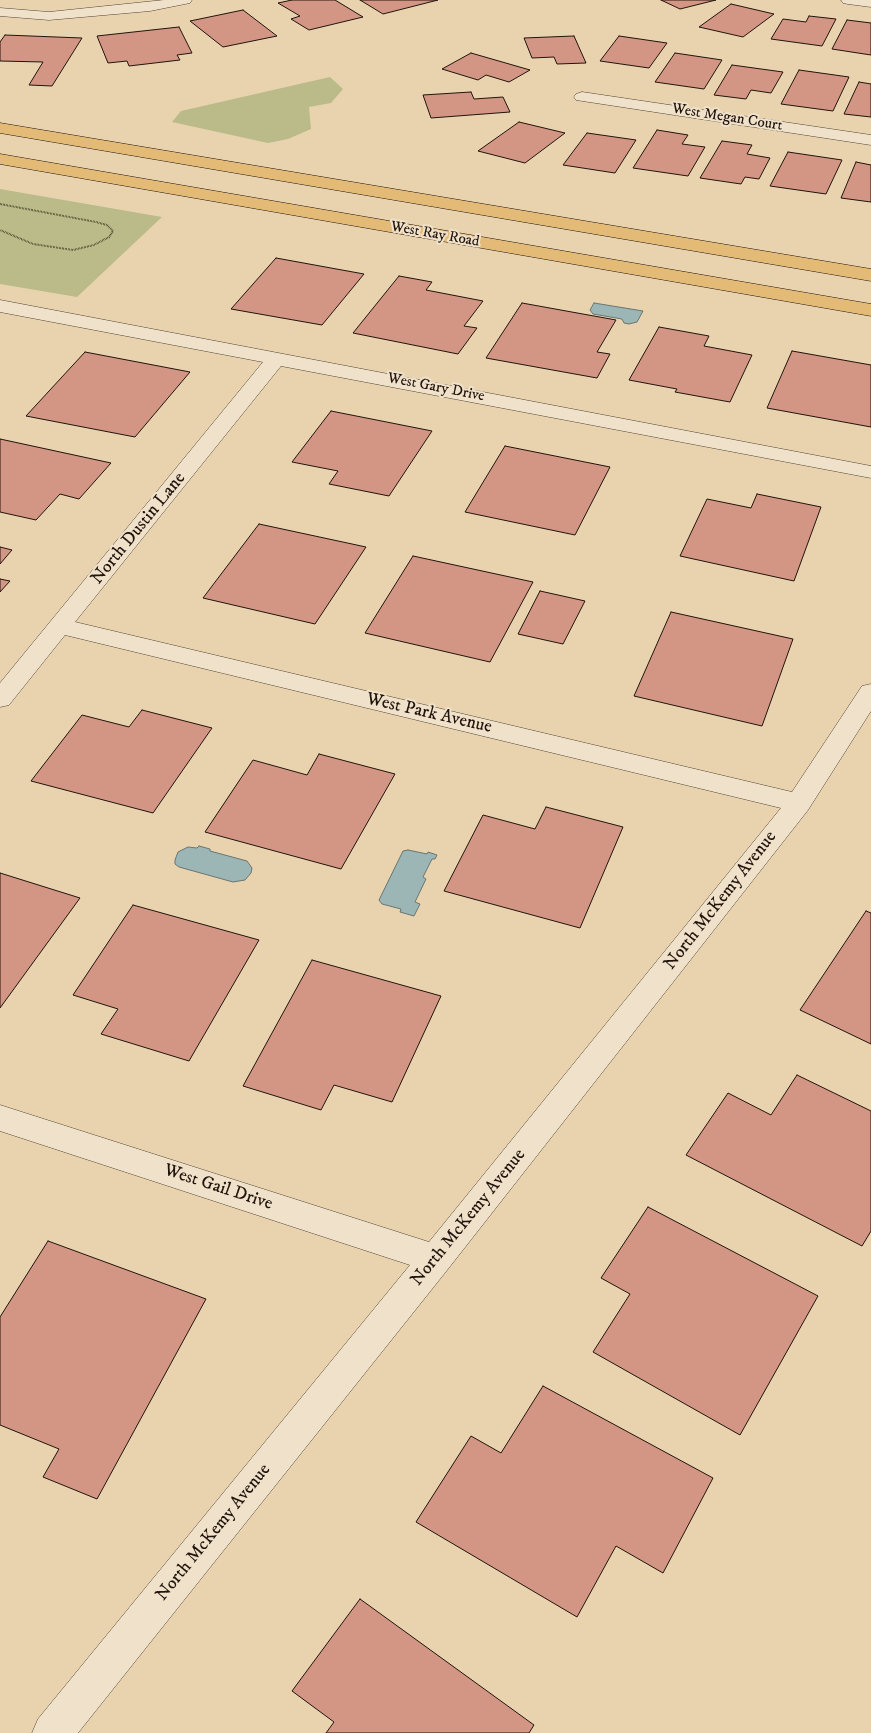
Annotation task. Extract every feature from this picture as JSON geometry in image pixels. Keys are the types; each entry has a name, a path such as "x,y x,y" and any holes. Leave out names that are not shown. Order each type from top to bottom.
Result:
{"main road":[{"name":"West Ray Road","path":"0,128 871,275"},
{"name":"West Ray Road","path":"0,159 871,310"}],"street":[{"path":"0,12 49,16 150,7 185,0"},
{"path":"848,0 871,3"},
{"name":"West Megan Court","path":"582,97 871,140"},
{"name":"West Gary Drive","path":"0,306 871,472"},
{"name":"North Dustin Lane","path":"0,698 277,358"},
{"name":"West Park Avenue","path":"60,626 799,803"},
{"name":"North McKemy Avenue","path":"52,1733 436,1259 799,803 871,692"},
{"name":"West Gail Drive","path":"0,1118 436,1259"}],"path":[{"path":"0,204 96,222 107,225 113,230 109,237 94,246 73,250 33,244 0,230"}],"green space":[{"path":"330,77 343,89 331,103 309,107 311,129 288,139 268,143 172,122 181,111"},
{"path":"0,189 162,217 77,297 0,284"}],"water":[{"path":"594,303 643,311 637,322 629,324 624,323 622,319 593,314 590,310"},
{"path":"199,846 247,861 252,868 251,873 245,880 233,882 179,867 175,864 178,852 188,847 197,848"},
{"path":"408,850 437,855 435,859 432,859 423,877 426,879 415,902 420,904 414,916 400,912 401,909 382,904 379,900 403,851"}],"building":[{"path":"292,0 335,0 363,17 309,30 291,19 300,16 278,3"},
{"path":"360,0 438,0 383,14"},
{"path":"661,0 716,0 680,9"},
{"path":"731,4 774,14 743,37 699,27"},
{"path":"243,10 277,36 223,47 190,21"},
{"path":"809,16 836,19 822,46 771,39 783,19 806,22"},
{"path":"847,20 871,23 871,55 832,49"},
{"path":"179,27 192,53 177,55 180,60 129,66 127,61 108,63 97,36"},
{"path":"5,35 82,38 52,86 29,85 43,62 0,61 0,42"},
{"path":"574,36 586,63 557,64 554,57 532,58 524,38"},
{"path":"619,36 667,43 649,68 600,61"},
{"path":"471,53 530,70 509,82 486,75 478,80 442,69"},
{"path":"675,53 722,60 704,89 655,82"},
{"path":"732,65 783,72 771,93 751,90 746,99 714,95"},
{"path":"799,70 849,77 833,111 781,104"},
{"path":"859,82 871,84 871,117 844,114"},
{"path":"471,92 474,99 503,97 510,112 431,118 423,95"},
{"path":"519,122 565,133 525,163 478,151"},
{"path":"657,130 688,135 682,144 705,147 688,176 633,168"},
{"path":"587,133 636,140 615,173 563,165"},
{"path":"722,141 752,145 747,154 770,158 759,179 745,177 741,184 700,178"},
{"path":"788,152 842,160 826,194 770,186"},
{"path":"856,162 871,165 871,202 841,198"},
{"path":"276,258 364,274 322,325 231,309"},
{"path":"399,276 432,282 426,290 483,301 464,326 477,328 458,354 353,333"},
{"path":"522,303 616,320 597,352 610,354 597,378 486,358"},
{"path":"659,327 709,336 704,346 752,355 730,402 675,392 677,389 629,380"},
{"path":"792,351 871,365 871,427 767,408"},
{"path":"85,352 190,372 135,437 26,416"},
{"path":"331,411 432,431 389,496 329,484 338,471 292,462"},
{"path":"0,439 111,463 79,499 60,494 36,520 0,512"},
{"path":"505,446 610,467 575,535 465,512"},
{"path":"757,494 821,507 794,581 680,556 707,499 751,508"},
{"path":"259,524 366,547 315,624 203,598"},
{"path":"0,547 12,550 0,564"},
{"path":"413,556 533,582 490,662 365,633"},
{"path":"0,579 10,581 0,592"},
{"path":"540,591 585,601 563,644 518,634"},
{"path":"671,612 793,639 762,726 634,696"},
{"path":"142,710 212,728 153,813 31,781 82,715 129,727"},
{"path":"319,754 395,774 341,869 205,832 253,760 307,775"},
{"path":"546,807 623,827 580,928 444,891 483,815 535,829"},
{"path":"0,873 80,898 0,1008"},
{"path":"133,905 259,940 189,1061 101,1034 118,1009 73,995"},
{"path":"866,911 871,913 871,1044 800,1010"},
{"path":"312,960 441,996 392,1102 334,1085 321,1110 243,1086"},
{"path":"797,1075 871,1111 871,1231 862,1246 686,1155 728,1093 771,1115"},
{"path":"648,1207 818,1296 740,1435 593,1352 630,1294 601,1278"},
{"path":"48,1241 206,1299 97,1499 43,1477 59,1449 0,1425 0,1317"},
{"path":"543,1386 713,1478 663,1573 616,1546 577,1617 416,1522 471,1436 501,1453"},
{"path":"360,1599 534,1725 529,1733 326,1733 334,1722 292,1691"}]}
